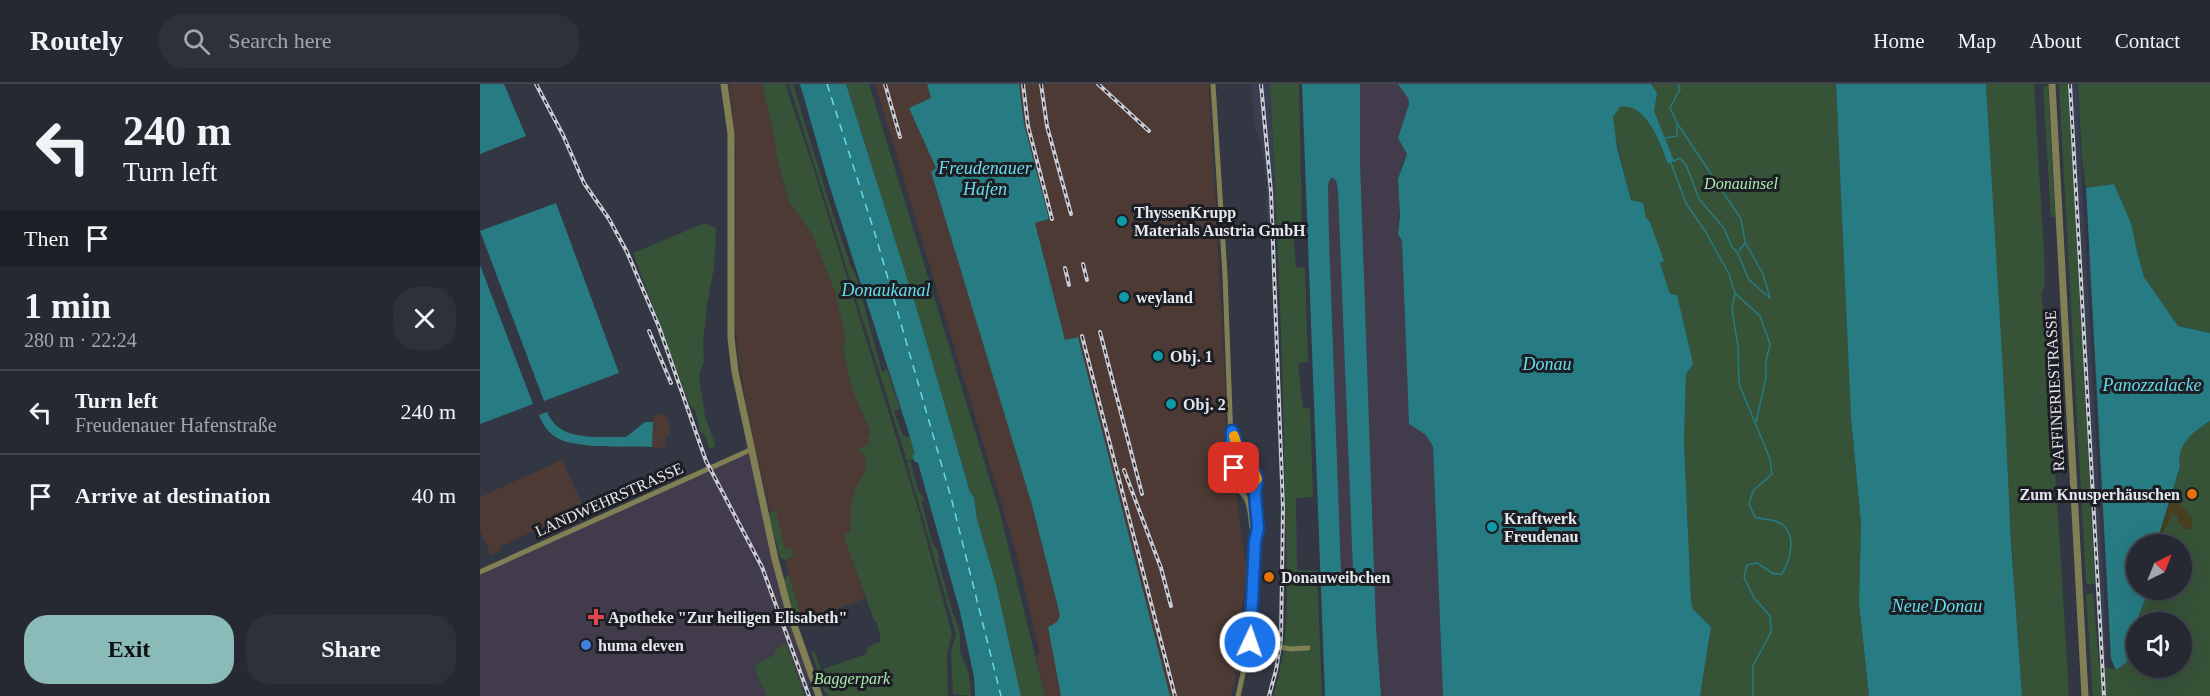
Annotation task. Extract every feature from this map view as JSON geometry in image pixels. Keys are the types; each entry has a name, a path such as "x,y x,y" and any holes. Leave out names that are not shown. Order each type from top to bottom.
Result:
{"street":[{"path":"724,84 731,134 732,169 730,338 750,450 785,596 819,696"},
{"path":"1213,84 1225,275 1233,479 1234,485 1243,492 1251,510 1251,530 1255,541"},
{"name":"RAFFINERIESTRASSE","path":"2052,84 2085,696"},
{"path":"1232,431 1242,463 1256,475 1258,528 1255,541 1250,642 1238,696"},
{"name":"LANDWEHRSTRASSE","path":"480,572 750,450"},
{"path":"1234,473 1242,468 1248,468"},
{"path":"1243,492 1249,492 1255,487"},
{"path":"1250,642 1291,649 1308,648"}],"shaded area":[{"path":"729,84 762,84 777,151 775,152 790,205 812,234 836,294 845,337 843,350 847,368 853,391 871,435 870,443 858,451 864,454 867,461 864,475 853,494 850,531 847,535 865,599 803,621 785,560 794,557 780,552 754,444 738,357 735,322 736,148"},
{"path":"875,84 927,84 931,98 909,108 936,169 931,172 1032,505 1060,615 1057,622 1048,627 1061,696 1045,696 1036,655 1040,654 1014,545"},
{"path":"1019,84 1209,84 1226,423 1247,571 1238,636 1235,682 1231,696 1170,696 1078,337 1065,340 1035,223 1049,219 1024,124"},
{"path":"1251,84 1270,84 1277,236 1269,236 1267,184 1261,146 1254,123"},
{"path":"1360,84 1398,84 1409,98 1398,138 1407,154 1401,165 1398,234 1402,241 1409,424 1426,435 1433,447 1443,696 1381,696 1376,627 1360,160"},
{"path":"2068,84 2077,84 2104,593 2106,674 2102,696"},
{"path":"1330,178 1335,179 1338,190 1353,572 1352,579 1348,582 1343,579 1341,571 1329,236 1328,185"},
{"path":"653,415 667,416 667,422 670,422 670,435 666,435 665,448 652,447"},
{"path":"750,450 775,559 814,682 785,696 480,696 480,573"},
{"path":"562,460 584,508 501,546 500,551 491,555 480,531 480,497"}],"green space":[{"name":"Baggerpark","path":"762,84 785,84 813,167 918,508 952,634 947,653 948,696 828,696 812,654 814,650 821,670 866,654 868,647 881,641 877,622 874,620 844,536 850,531 853,496 866,466 864,454 857,450 870,443 868,436 871,434 853,391 847,368 843,350 845,337 836,294 812,234 792,205 790,206 775,151 777,150"},
{"path":"789,84 793,84 829,202 856,276 882,372 887,369 900,409 894,411 903,436 910,437 916,455 912,454 914,459 907,461"},
{"path":"846,84 869,84 1000,513 1045,696 1021,696 996,584 977,519 974,497 970,492 918,313"},
{"path":"1270,84 1299,84 1302,229 1293,230 1296,267 1305,268 1308,362 1298,363 1303,408 1310,408 1313,497 1296,498 1297,570 1317,571 1322,696 1273,696 1286,622 1287,569 1281,340"},
{"name":"Donauinsel","path":"1611,84 1836,84 1851,418 1861,523 1859,603 1869,696 1700,696 1711,627 1693,609 1691,601 1684,441 1686,374 1670,294 1660,263 1664,261 1650,222 1646,219 1643,203 1631,200 1614,130"},
{"path":"1986,84 2034,84 2045,285 2041,294 2049,368 2069,696 2022,696"},
{"path":"2059,84 2068,84 2095,584 2086,584"},
{"path":"2078,84 2210,84 2210,333 2178,326 2144,277 2114,184 2086,188 2082,160"},
{"path":"2048,85 2055,217 2051,217 2043,87"},
{"path":"705,223 716,228 714,267 703,345 704,361 699,376 705,416 716,447 709,448 705,435 700,432 696,412 689,403 633,253"},
{"path":"2210,421 2210,696 2093,696 2086,594 2093,593 2099,665 2116,670 2126,663 2126,678 2192,678 2192,612 2140,612 2145,600 2192,600 2192,534 2162,534 2170,519 2171,512 2178,517 2192,518 2172,496 2180,466 2178,457 2182,445"},
{"path":"912,461 918,490 924,499 922,503 932,542 938,551 939,564 957,623 960,652 969,674 971,696 953,694 951,651 956,634 907,463"},
{"path":"781,510 776,513 785,549 791,548 792,555 795,556 785,560 780,557 769,515"},
{"path":"789,575 801,615 794,614 783,579"},
{"path":"786,644 805,696 767,696 754,668 774,655 776,649"}],"sand":[{"path":"2172,496 2192,518 2192,529 2185,529 2181,523 2177,524 2178,517 2172,512 2162,534 2159,534"}],"water":[{"path":"480,84 504,84 526,136 480,154"},
{"name":"Donaukanal","path":"800,84 846,84 918,313 970,492 974,497 977,519 996,584 1021,696 975,696 974,677 960,612 918,463 914,461 912,454 915,455 910,437 827,178"},
{"name":"Freudenauer Hafen","path":"927,84 1019,84 1024,124 1049,219 1035,223 1065,340 1078,337 1170,696 1061,696 1048,627 1057,622 1060,615 1032,505 931,172 936,168 909,108 931,98"},
{"path":"1302,84 1360,84 1360,160 1376,627 1381,696 1325,696","holes":["1333,178 1336,181 1353,572 1352,579 1348,582 1343,579 1341,571 1329,236 1328,185 1330,179"]},
{"name":"Donau","path":"1398,84 1651,84 1657,93 1654,111 1674,161 1668,164 1651,126 1637,111 1629,107 1620,107 1613,117 1617,147 1631,200 1643,203 1646,218 1650,222 1664,261 1660,263 1670,294 1677,295 1693,364 1686,374 1684,441 1691,601 1693,609 1711,627 1700,696 1443,696 1433,447 1426,435 1409,424 1402,241 1398,234 1400,216 1398,179 1407,154 1398,138 1409,104 1408,98"},
{"name":"Neue Donau","path":"1836,84 1986,84 2011,541 2022,696 1869,696 1859,603 1861,523 1851,418"},
{"name":"Panozzalacke","path":"2114,184 2131,223 2144,277 2178,326 2210,333 2210,421 2192,434 2183,445 2179,459 2180,467 2159,534 2126,534 2126,600 2145,600 2140,612 2126,612 2126,663 2116,670 2111,659 2086,188"},
{"path":"556,203 619,373 544,401 480,231"},
{"path":"480,265 533,404 480,424"},
{"path":"547,412 561,429 581,436 626,437 645,422 653,422 652,447 591,446 559,439 544,426 539,415"}],"waterway":[{"path":"1674,161 1680,158 1686,165 1699,199 1724,228 1749,280 1770,298 1763,274 1745,242 1741,219 1677,123 1670,108 1680,89 1678,84"},
{"path":"1665,138 1677,136 1677,125"},
{"path":"1671,163 1686,203 1729,274 1735,293 1760,316 1770,344 1766,361 1766,378 1756,422"},
{"path":"1739,251 1745,243"},
{"path":"1735,293 1732,309 1738,347 1739,384 1770,459 1772,474 1753,491 1749,504 1755,517 1776,521 1784,526 1791,546 1782,574 1774,574 1757,563 1747,565 1744,577 1754,598 1770,616 1771,632 1753,666 1753,696"}],"ferry route":[{"path":"827,84 876,237 952,501 1001,696"}],"railway":[{"path":"536,84 563,135 584,183 609,219 627,252 659,327 706,461 762,567 809,696"},
{"path":"885,84 900,137"},
{"path":"1023,84 1028,126 1052,219"},
{"path":"1041,84 1047,126 1071,214"},
{"path":"1098,84 1149,131"},
{"path":"1261,84 1271,192 1283,508 1281,640 1269,696"},
{"path":"2070,84 2104,696"},
{"path":"1083,264 1087,280"},
{"path":"1065,268 1069,285"},
{"path":"649,331 671,383"},
{"path":"1100,332 1142,494"},
{"path":"1082,336 1175,696"},
{"path":"1124,470 1161,568 1171,606"}],"slow traffic":[{"path":"1234,436 1242,463 1254,471 1257,479"}],"place":[{"name":"ThyssenKrupp Materials Austria GmbH","path":"1122,221"},
{"name":"weyland","path":"1124,297"},
{"name":"Obj. 1","path":"1158,356"},
{"name":"Obj. 2","path":"1171,404"},
{"name":"Zum Knusperhäuschen","path":"2192,494"},
{"name":"Kraftwerk Freudenau","path":"1492,527"},
{"name":"Donauweibchen","path":"1269,577"},
{"name":"Apotheke \"Zur heiligen Elisabeth\"","path":"596,617"},
{"name":"huma eleven","path":"586,645"}],"route":[{"path":"1234,468 1232,431 1242,463 1254,471 1257,479 1255,495 1258,507 1258,528 1255,541 1250,642"}]}
